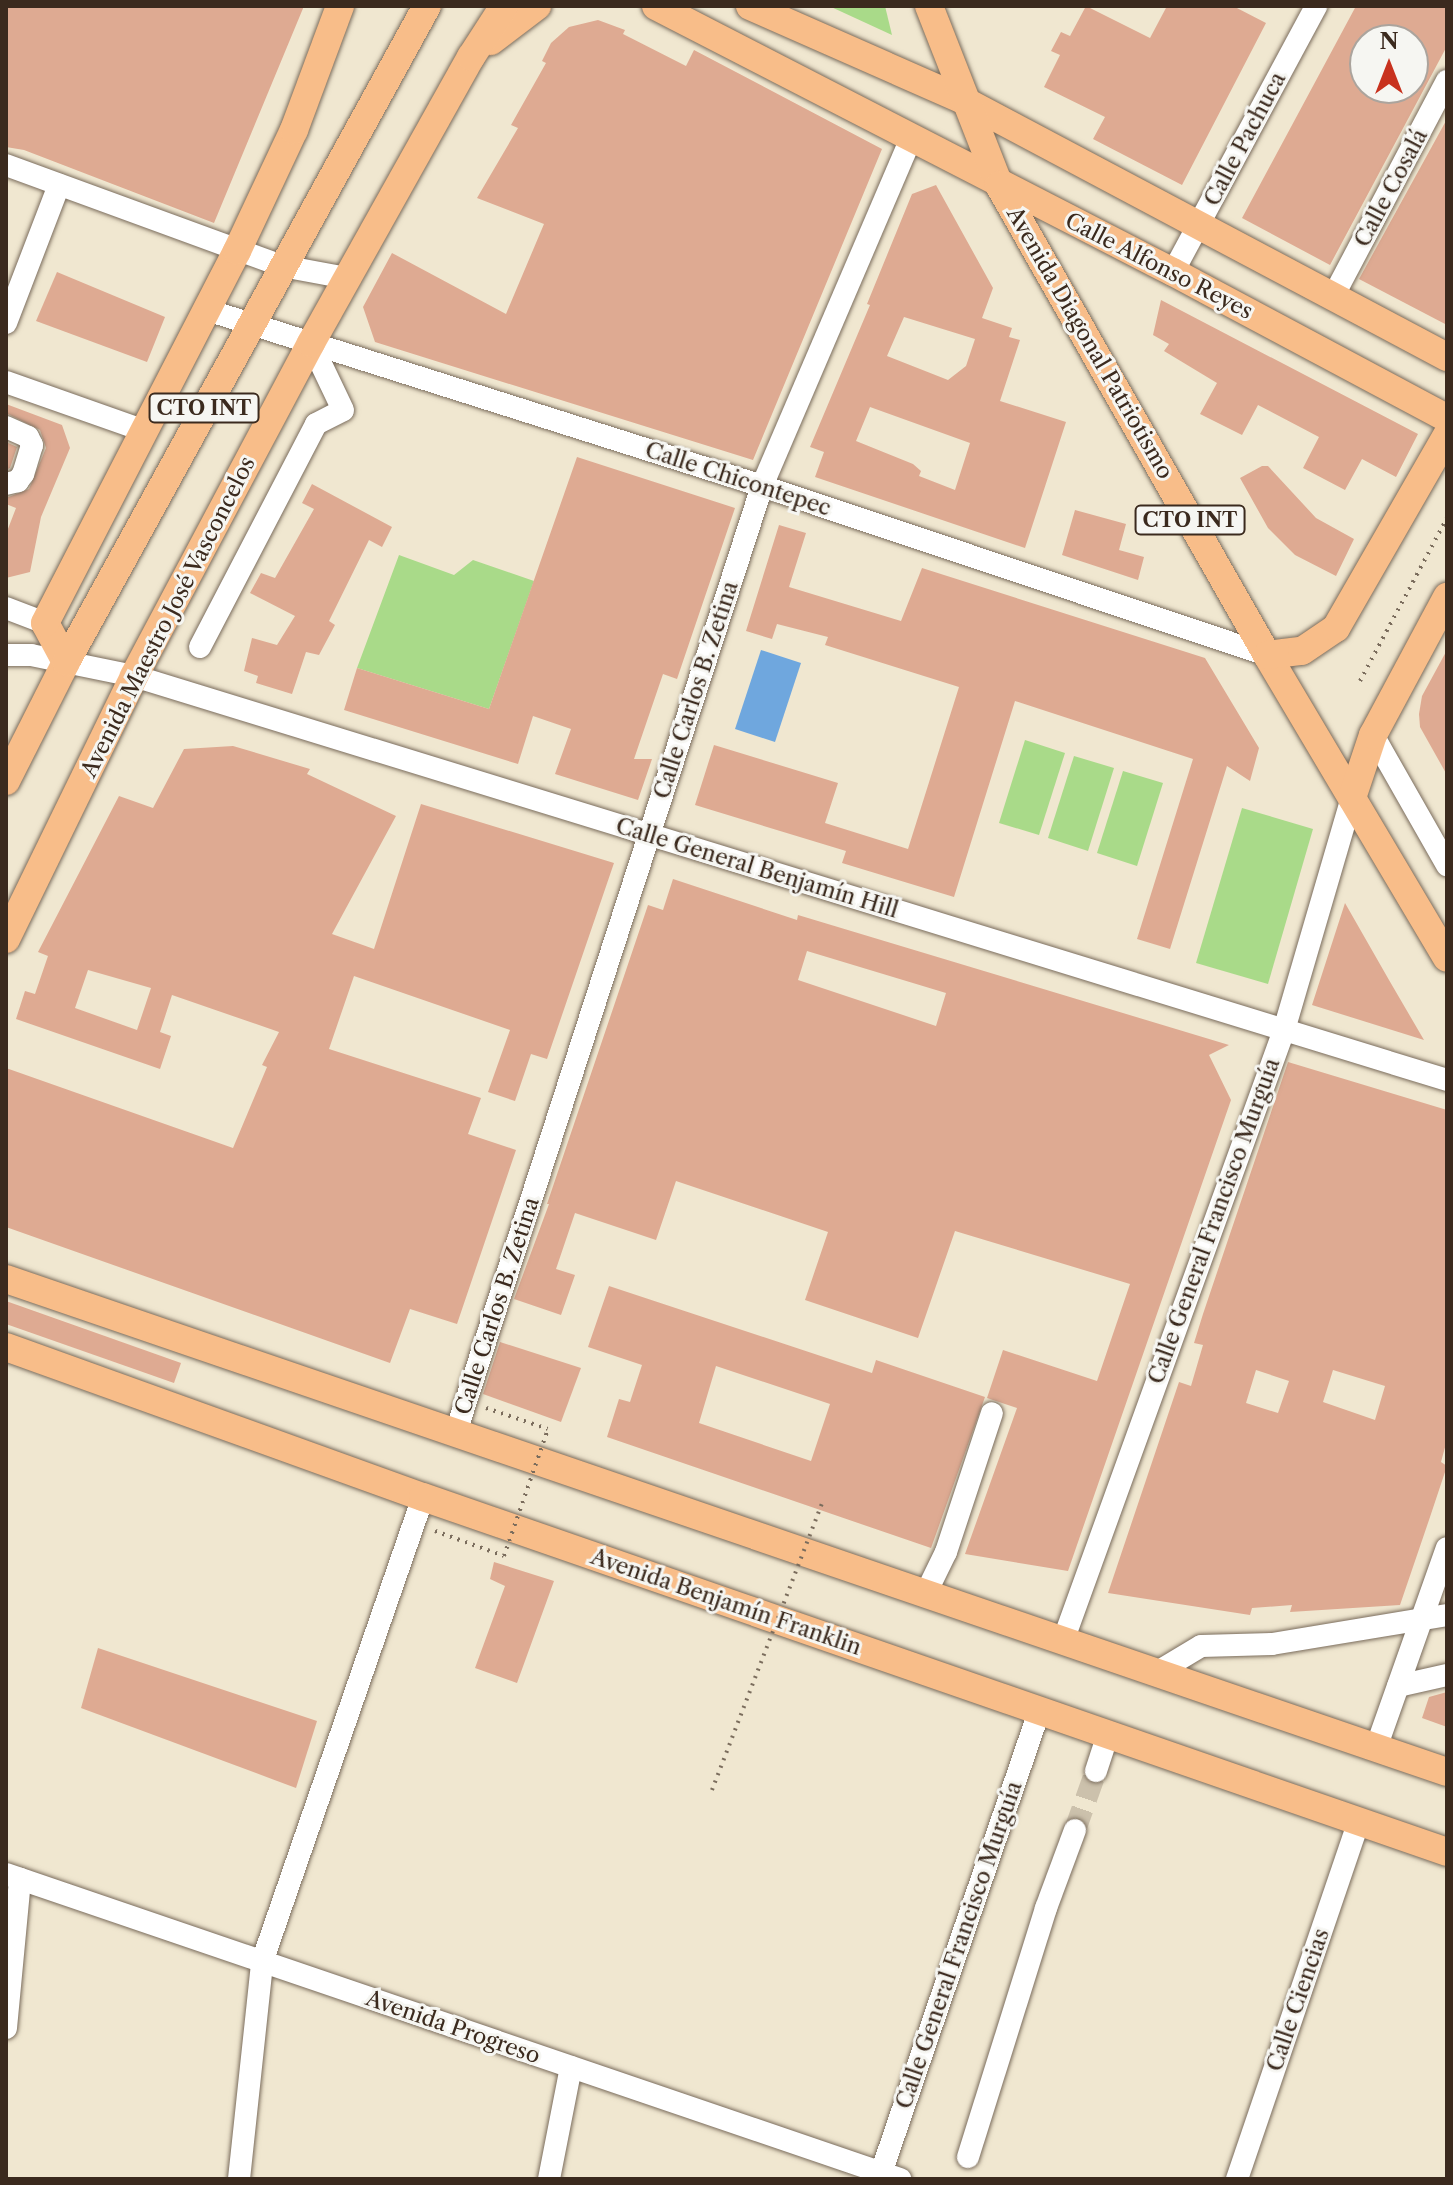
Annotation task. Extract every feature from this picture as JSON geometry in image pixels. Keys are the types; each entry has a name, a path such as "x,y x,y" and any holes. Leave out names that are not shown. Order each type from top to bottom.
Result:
{"main road":[{"name":"CTO INT","path":"45,623 237,251 294,130 340,6"},
{"name":"CTO INT","path":"6,781 66,662 427,6"},
{"name":"Avenida Maestro José Vasconcelos","path":"6,939 134,676 311,343 471,57 504,6"},
{"path":"471,57 537,6"},
{"name":"Calle Alfonso Reyes","path":"656,6 1173,272 1447,418"},
{"path":"750,6 963,100 1447,357"},
{"name":"Avenida Diagonal Patriotismo","path":"929,6 963,100 999,185 1267,655 1447,958"},
{"path":"1267,655 1302,651 1336,628 1447,435"},
{"path":"1352,798 1373,735 1447,597"},
{"path":"45,623 66,662"},
{"path":"6,1279 1447,1772"},
{"name":"Avenida Benjamín Franklin","path":"6,1347 419,1511 1039,1711 1447,1852"}],"street":[{"name":"Calle Pachuca","path":"1173,272 1316,6"},
{"name":"Calle Cosalá","path":"1334,295 1447,81"},
{"name":"Calle Carlos B. Zetina","path":"455,1435 762,486 911,139"},
{"path":"6,165 282,266 347,278"},
{"path":"6,323 59,185"},
{"name":"Calle Chicontepec","path":"207,310 762,486 1267,655"},
{"path":"200,647 316,424 343,410 311,343"},
{"path":"6,382 145,431"},
{"path":"6,427 28,437 32,445 23,474 18,481 6,484"},
{"path":"6,608 45,623"},
{"name":"Calle General Benjamín Hill","path":"6,655 31,655 134,676 1447,1080"},
{"path":"1373,735 1447,865"},
{"name":"Calle General Francisco Murguía","path":"1063,1641 1284,1030 1352,798"},
{"path":"925,1595 946,1552 992,1413"},
{"path":"239,2179 262,1962 419,1511"},
{"path":"1376,1748 1447,1548"},
{"path":"1156,1673 1201,1646 1272,1644 1447,1615"},
{"path":"1398,1686 1447,1675"},
{"name":"Calle General Francisco Murguía","path":"887,2177 1039,1711"},
{"path":"1096,1771 1108,1735"},
{"name":"Calle Ciencias","path":"1237,2179 1359,1821"},
{"path":"968,2157 1046,1908 1075,1830"},
{"path":"6,2028 13,1877"},
{"name":"Avenida Progreso","path":"13,1877 887,2177"},
{"path":"549,2179 571,2067"}],"path":[{"path":"1360,681 1447,518"},
{"path":"419,1511 504,1556 548,1429 466,1402"},
{"path":"712,1790 822,1504"}],"green space":[{"path":"829,6 885,6 892,35"},
{"path":"399,555 454,575 473,560 534,581 489,709 357,668"},
{"path":"1025,740 1065,753 1039,835 999,823"},
{"path":"1074,756 1114,768 1088,851 1048,838"},
{"path":"1123,771 1163,783 1137,866 1097,853"},
{"path":"1242,808 1313,829 1268,984 1196,963"}],"water":[{"path":"761,650 801,663 775,742 735,729"}],"building":[{"path":"6,6 304,6 214,223 24,150 6,147"},
{"path":"1086,6 1150,38 1167,6 1233,6 1266,23 1182,185 1093,139 1105,117 1044,87 1060,55 1051,51 1061,32 1070,36"},
{"path":"1356,6 1447,6 1447,46 1429,80 1429,24 1349,24 1349,104 1416,104 1330,265 1242,218"},
{"path":"598,20 625,30 623,34 686,66 694,50 882,149 753,460 375,342 363,307 392,253 506,314 544,224 477,198 518,128 511,125 546,63 542,61 551,43 569,27"},
{"path":"1447,119 1447,325 1359,279"},
{"path":"936,185 993,288 982,318 1012,328 1009,337 1020,340 1000,401 1066,422 1025,548 815,477 824,452 810,447 870,305 867,304 912,194","holes":["904,317 975,339 966,366 948,380 887,356","870,407 970,443 955,490 919,476 921,471 913,464 856,441"]},
{"path":"57,272 165,317 147,362 36,321"},
{"path":"1161,300 1418,434 1396,477 1362,459 1345,490 1303,468 1319,437 1258,405 1242,435 1200,414 1217,383 1164,351 1169,344 1153,335"},
{"path":"6,404 62,425 70,448 41,517 30,572 6,578 6,534 16,508 6,504 6,498 29,489 46,448 40,430 6,413"},
{"path":"6,442 17,447 10,468 6,470"},
{"path":"577,457 735,508 677,679 663,674 634,759 652,759 638,800 555,774 571,729 533,716 518,764 344,710 357,668 489,709"},
{"path":"1268,466 1316,518 1354,539 1336,576 1295,555 1268,528 1240,478"},
{"path":"312,484 392,527 382,547 369,540 329,621 335,625 319,655 306,652 292,694 256,683 258,676 244,671 252,638 277,645 295,616 250,593 261,573 275,578 314,509 302,503"},
{"path":"1075,510 1126,524 1119,550 1144,557 1138,580 1062,555"},
{"path":"779,525 806,533 789,587 901,621 922,568 1205,658 1259,748 1250,781 1227,766 1170,949 1137,939 1193,759 1015,701 954,897 842,863 846,851 695,805 714,745 838,783 825,823 908,849 959,687 825,645 828,637 777,624 772,639 746,631"},
{"path":"1447,650 1447,775 1420,727 1419,714 1422,696"},
{"path":"233,746 310,769 307,774 396,816 332,934 374,949 421,804 614,863 547,1059 531,1054 515,1101 488,1092 510,1030 354,976 329,1049 481,1098 468,1134 516,1150 457,1324 410,1309 390,1363 6,1227 6,1068 233,1148 267,1067 262,1065 279,1032 172,995 160,1032 171,1036 160,1069 16,1019 25,991 35,994 48,956 38,952 119,796 153,808 184,749","holes":["88,970 151,988 137,1030 75,1008"]},
{"path":"673,879 797,920 798,915 1229,1045 1209,1055 1231,1100 1068,1571 965,1554 1017,1408 987,1398 1003,1350 1097,1381 1130,1284 955,1231 918,1338 805,1300 828,1232 676,1181 656,1240 575,1213 556,1269 575,1275 561,1315 514,1299 549,1204 648,905 663,910","holes":["807,951 946,993 936,1026 798,980"]},
{"path":"1345,903 1389,980 1424,1040 1312,1005"},
{"path":"1288,1062 1447,1110 1447,1440 1441,1462 1447,1466 1400,1605 1290,1612 1292,1605 1252,1608 1250,1615 1108,1593 1179,1382 1191,1386 1203,1345 1194,1343","holes":["1256,1370 1289,1381 1278,1413 1246,1403","1333,1370 1385,1386 1375,1420 1323,1402"]},
{"path":"609,1286 872,1373 876,1360 985,1397 931,1548 607,1437 619,1399 630,1402 642,1365 588,1347","holes":["716,1366 830,1404 811,1461 699,1423"]},
{"path":"6,1301 181,1363 174,1383 6,1324"},
{"path":"500,1342 581,1368 561,1422 483,1394"},
{"path":"494,1562 554,1581 517,1683 475,1668 505,1586 490,1579"},
{"path":"98,1648 317,1721 296,1788 81,1708"},
{"path":"1447,1692 1447,1727 1422,1718 1429,1697"}],"tunnel":[{"path":"1075,1830 1096,1771"}]}
